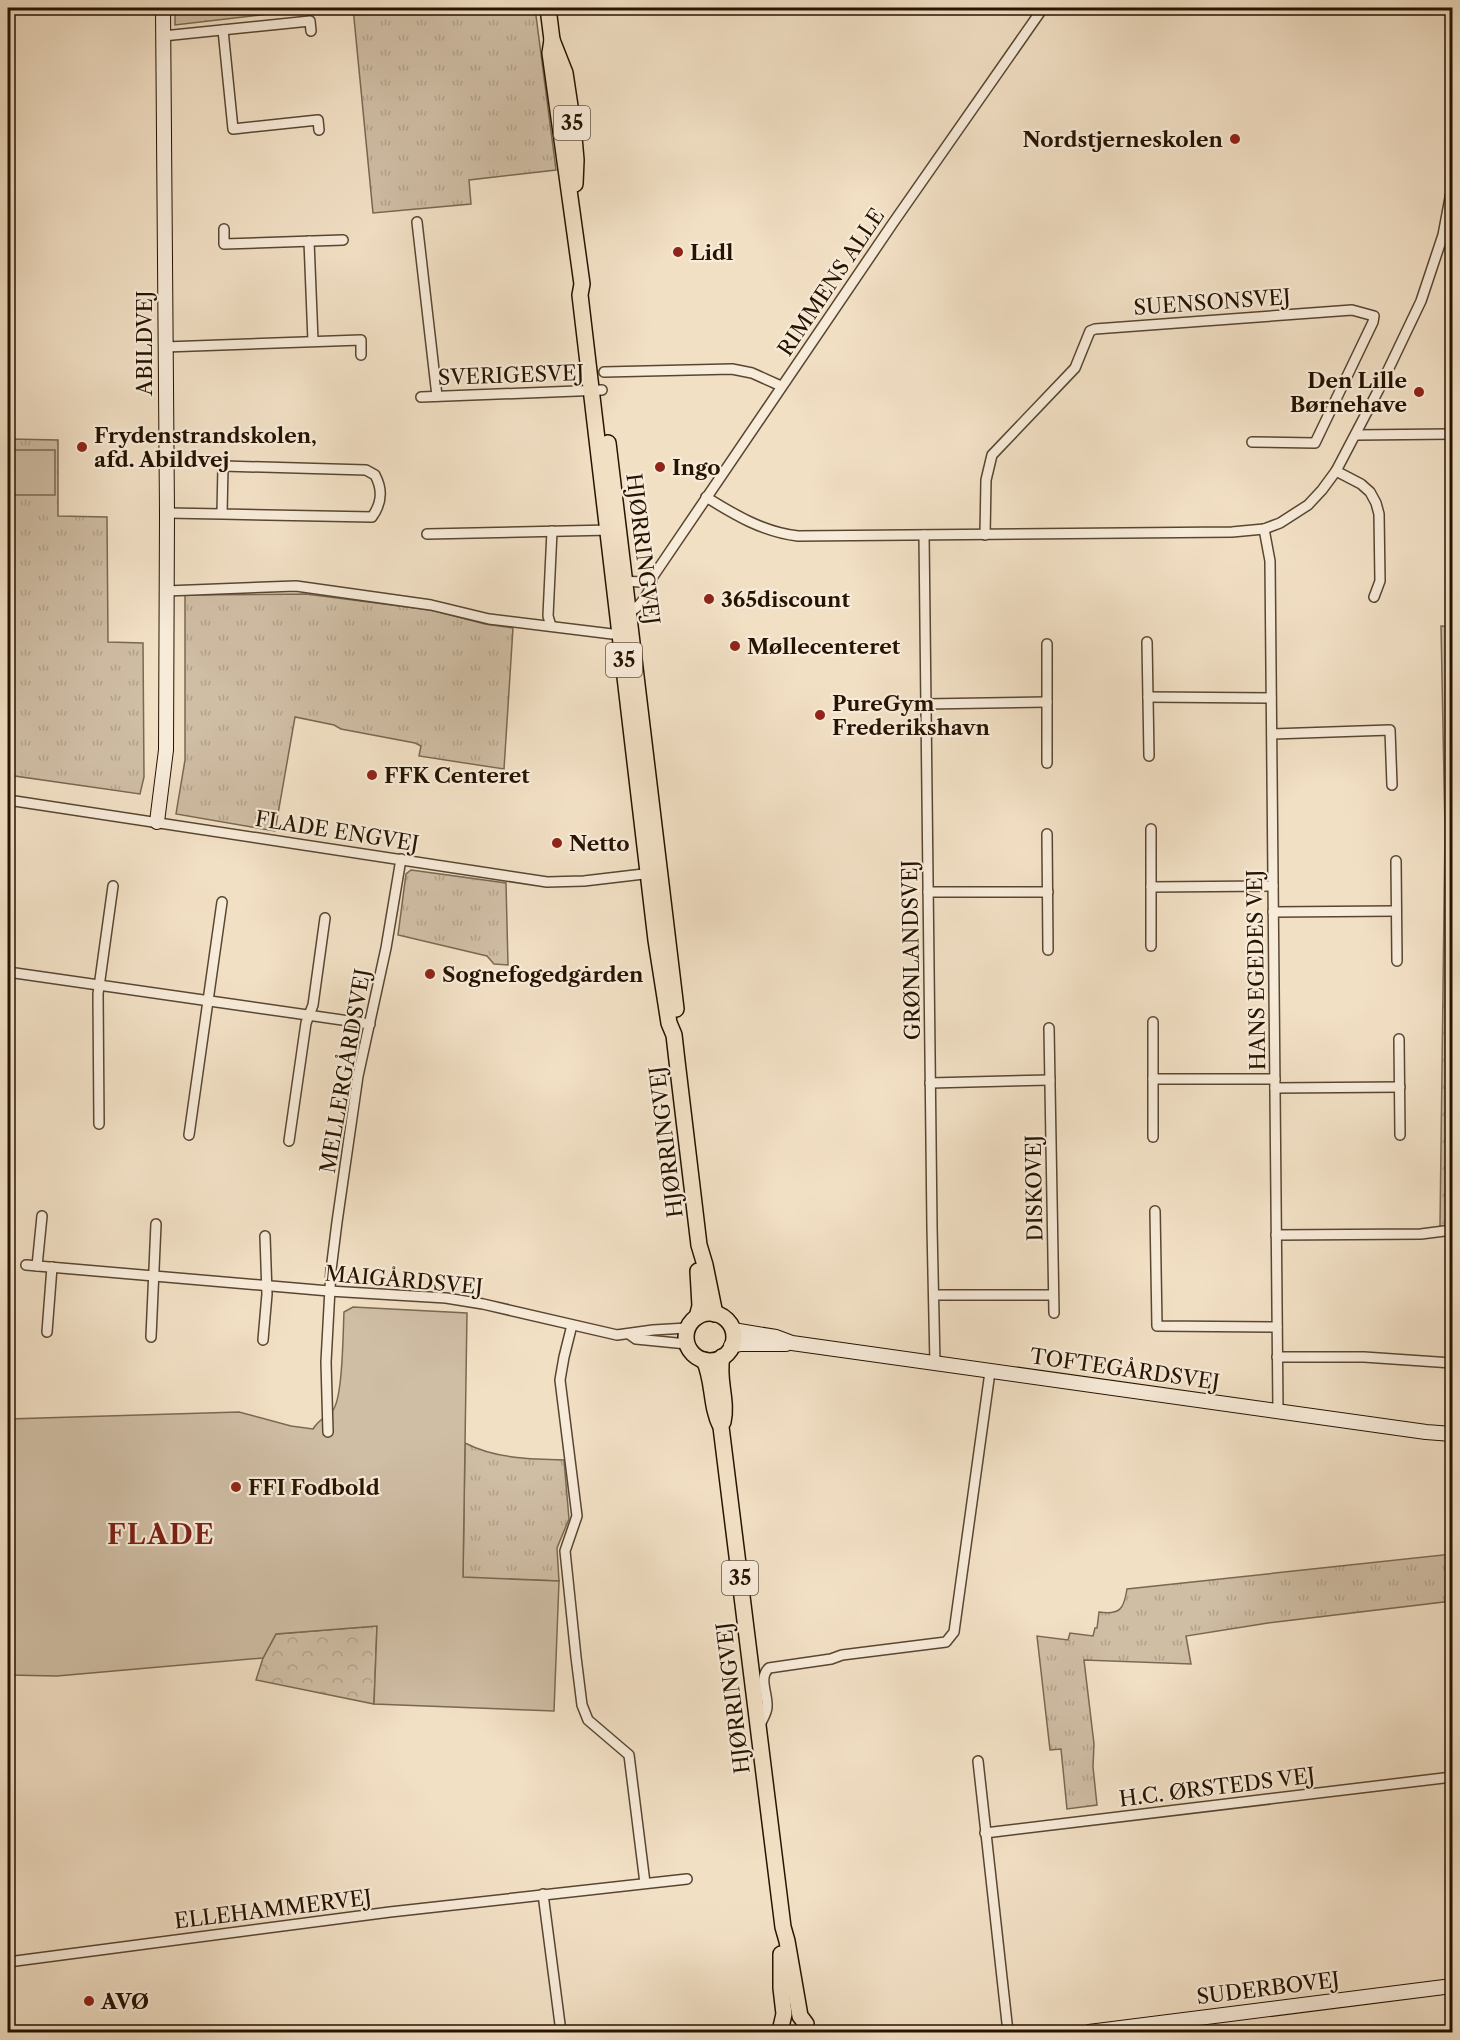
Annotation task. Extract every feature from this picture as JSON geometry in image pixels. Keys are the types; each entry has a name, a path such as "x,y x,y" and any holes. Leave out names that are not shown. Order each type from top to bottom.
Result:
{"main road":[{"name":"HJØRRINGVEJ","path":"548,8 552,40 566,73 573,126 576,160 573,209 582,284 580,295 597,390 655,872 669,1023 674,1035 699,1245 700,1306 690,1330"},
{"name":"HJØRRINGVEJ","path":"699,1245 715,1314"},
{"path":"727,1352 717,1360 704,1360 697,1357 690,1330 709,1313 726,1320 733,1330"},
{"name":"35","path":"727,1352 733,1330"},
{"name":"HJØRRINGVEJ","path":"721,1427 724,1418 720,1364 727,1352"},
{"name":"HJØRRINGVEJ","path":"704,1360 721,1427 783,1927 800,2016 812,2028"},
{"name":"HJØRRINGVEJ","path":"777,2030 784,2014 780,1941 783,1927"},
{"name":"35","path":"777,2030 797,2023 812,2028"}],"street":[{"name":"ABILDVEJ","path":"157,822 166,750 163,8"},
{"name":"RIMMENS ALLE","path":"624,614 641,602 652,585 652,578 706,497 1043,8"},
{"path":"163,36 310,21 311,31"},
{"path":"223,30 233,129 318,120 319,130"},
{"path":"706,497 750,523 787,535 1232,532 1264,529 1280,523 1308,505 1322,490 1336,471 1356,435 1421,301 1443,235 1452,187"},
{"path":"417,222 437,396"},
{"path":"224,229 224,244 343,240"},
{"path":"309,242 313,341"},
{"name":"SUENSONSVEJ","path":"985,535 986,480 992,455 1075,368 1090,331 1352,310 1374,316 1374,322 1315,443 1252,442"},
{"path":"165,346 361,340 361,355"},
{"path":"604,372 732,369 752,373 782,386"},
{"name":"SVERIGESVEJ","path":"421,397 597,390"},
{"path":"1356,435 1452,434"},
{"path":"166,513 222,514 372,516 379,508 381,492 375,475 366,470 223,466 222,514"},
{"path":"1336,471 1361,484 1370,492 1376,503 1379,514 1380,581 1374,597"},
{"name":"HANS EGEDES VEJ","path":"1264,529 1270,561 1278,1411"},
{"path":"427,534 614,530"},
{"path":"551,626 548,616 552,531"},
{"name":"GRØNLANDSVEJ","path":"924,535 935,1364"},
{"path":"620,580 641,582 652,578"},
{"path":"166,591 296,586 431,605 489,619 626,633"},
{"path":"1147,642 1149,756"},
{"path":"1047,644 1047,763"},
{"path":"1148,697 1271,698"},
{"path":"925,704 1047,702"},
{"path":"1272,734 1390,730 1392,785"},
{"name":"FLADE ENGVEJ","path":"8,800 547,882 584,881 655,872"},
{"path":"1151,829 1152,946"},
{"path":"1047,834 1048,950"},
{"path":"8,879 9,847"},
{"name":"MELLERGÅRDSVEJ","path":"328,1432 326,1362 329,1291 347,1146 358,1076 386,948 401,859"},
{"path":"1396,861 1397,961"},
{"path":"99,1124 99,984 113,886"},
{"path":"1151,887 1273,886"},
{"path":"928,892 1048,892"},
{"path":"189,1135 222,902"},
{"path":"1273,912 1396,911"},
{"path":"289,1141 306,1023 313,1005 325,918"},
{"path":"8,972 370,1024"},
{"path":"1153,1022 1153,1137"},
{"name":"DISKOVEJ","path":"1049,1028 1054,1313"},
{"path":"1399,1039 1400,1136"},
{"path":"1153,1079 1400,1087"},
{"path":"930,1083 1050,1080"},
{"path":"1155,1211 1157,1326 1277,1327"},
{"path":"37,1266 42,1216"},
{"path":"151,1336 156,1224"},
{"path":"1276,1235 1421,1234 1452,1230"},
{"path":"263,1340 266,1285 265,1236"},
{"name":"MAIGÅRDSVEJ","path":"26,1265 329,1291 446,1298 483,1304 617,1335 653,1330 690,1330"},
{"path":"47,1332 52,1267"},
{"path":"934,1295 1053,1295"},
{"path":"572,1325 560,1380 577,1516 566,1551 582,1705 588,1720 629,1755 645,1883"},
{"name":"MAIGÅRDSVEJ","path":"629,1334 636,1339 690,1330"},
{"name":"TOFTEGÅRDSVEJ","path":"733,1330 776,1337 792,1343 990,1372 1452,1434"},
{"name":"TOFTEGÅRDSVEJ","path":"727,1352 792,1343"},
{"path":"1277,1357 1364,1357 1452,1363"},
{"path":"758,1728 767,1709 763,1677 769,1668 831,1659 842,1654 946,1642 954,1632 990,1372"},
{"path":"978,1761 1008,2032"},
{"name":"H.C. ØRSTEDS VEJ","path":"985,1833 1452,1777"},
{"name":"ELLEHAMMERVEJ","path":"8,1962 379,1913 687,1879"},
{"path":"543,1894 561,2032"},
{"name":"SUDERBOVEJ","path":"1089,2032 1452,1986"}],"green space":[{"path":"175,8 320,8 175,25"},
{"path":"353,8 535,8 556,170 469,180 471,204 373,213"},
{"path":"8,439 58,440 58,516 107,517 108,642 143,643 144,777 140,794 8,775"},
{"path":"8,450 55,450 55,495 8,495"},
{"path":"306,594 431,610 485,624 513,628 504,769 419,756 421,746 415,743 341,729 334,725 295,717 275,831 176,814 185,760 185,595"},
{"path":"1441,626 1452,627 1452,830 1445,830"},
{"path":"1445,830 1452,830 1452,1220 1449,1227 1440,1226"},
{"path":"411,870 506,883 508,965 494,964 487,956 398,935 406,874"},
{"name":"FFI Fodbold","path":"353,1307 467,1313 463,1577 559,1581 554,1711 374,1704 377,1626 276,1634 263,1658 57,1676 8,1675 8,1419 239,1412 291,1426 313,1429 333,1410 336,1403 341,1378 344,1312"},
{"path":"465,1443 501,1455 564,1460 569,1519 557,1548 559,1581 463,1578"},
{"path":"1452,1554 1452,1601 1268,1623 1186,1636 1191,1664 1084,1660 1094,1744 1093,1767 1097,1805 1067,1809 1061,1749 1050,1750 1037,1636 1068,1640 1070,1633 1093,1636 1097,1628 1099,1612 1112,1612 1120,1609 1127,1589"},
{"path":"377,1626 374,1704 256,1680 263,1658 276,1634"}],"place":[{"name":"Nordstjerneskolen","path":"1235,139"},
{"name":"Lidl","path":"678,252"},
{"name":"Den Lille Børnehave","path":"1419,392"},
{"name":"Frydenstrandskolen, afd. Abildvej","path":"82,447"},
{"name":"Ingo","path":"660,467"},
{"name":"365discount","path":"709,599"},
{"name":"Møllecenteret","path":"735,646"},
{"name":"PureGym Frederikshavn","path":"820,715"},
{"name":"FFK Centeret","path":"372,775"},
{"name":"Netto","path":"557,843"},
{"name":"Sognefogedgården","path":"430,974"},
{"name":"FFI Fodbold","path":"236,1487"},
{"name":"AVØ","path":"89,2001"}],"district":[{"name":"FLADE","path":"161,1534"}]}
